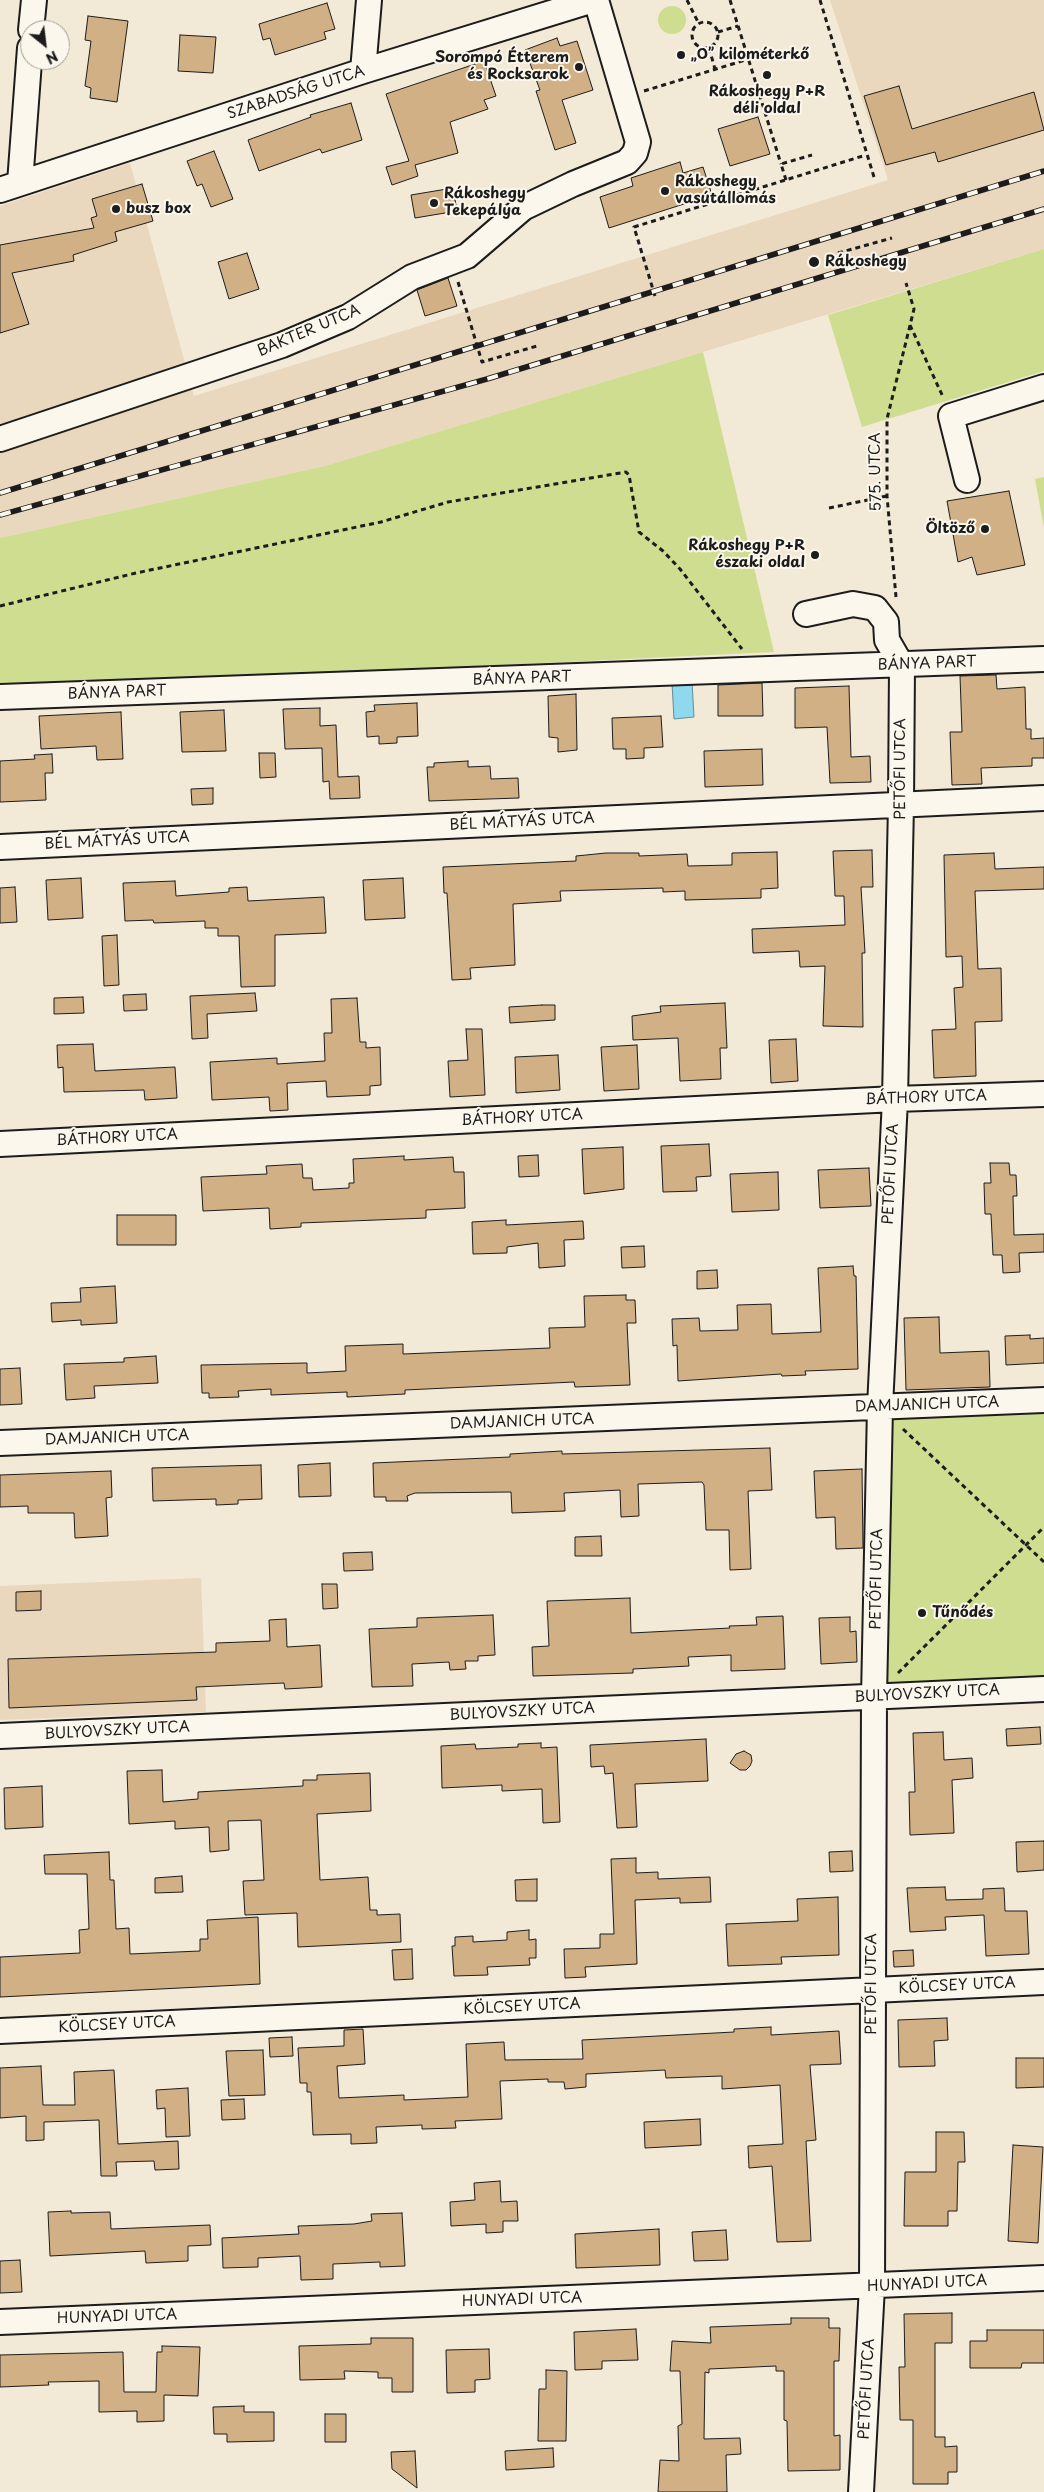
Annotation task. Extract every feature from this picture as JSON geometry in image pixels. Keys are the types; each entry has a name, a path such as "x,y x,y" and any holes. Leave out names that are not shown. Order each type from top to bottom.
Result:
{"street":[{"path":"32,20 34,0"},
{"path":"363,71 369,0"},
{"name":"SZABADSÁG UTCA","path":"10,187 363,71 595,0"},
{"name":"BAKTER UTCA","path":"0,439 282,345 348,317 412,278 467,256 523,208 573,184 627,162 636,153 638,142 595,0"},
{"path":"10,187 27,70"},
{"path":"967,480 951,416 1044,387"},
{"path":"806,614 853,604 875,608 886,622 887,640 902,666"},
{"name":"BÁNYA PART","path":"0,697 902,666 1044,659"},
{"name":"PETŐFI UTCA","path":"861,2492 872,2286 874,1697 880,1407 895,1099 902,666"},
{"name":"BÉL MÁTYÁS UTCA","path":"0,847 1044,798"},
{"name":"BÁTHORY UTCA","path":"0,1144 895,1099 1044,1094"},
{"name":"DAMJANICH UTCA","path":"0,1443 1044,1400"},
{"name":"BULYOVSZKY UTCA","path":"0,1736 1044,1689"},
{"name":"KÖLCSEY UTCA","path":"0,2031 1044,1982"},
{"name":"HUNYADI UTCA","path":"0,2322 1044,2278"}],"path":[{"path":"687,0 699,24"},
{"path":"730,0 786,180"},
{"path":"820,0 874,177"},
{"path":"710,23 718,32 718,39 709,48 702,48 693,40 693,31 699,24 710,23"},
{"path":"718,32 738,26"},
{"path":"709,48 716,69"},
{"path":"640,92 748,59"},
{"path":"781,164 812,155"},
{"path":"655,296 634,227 866,155"},
{"path":"838,253 892,238"},
{"path":"452,263 482,362 537,346"},
{"name":"575. UTCA","path":"896,606 887,496 887,419 914,309 906,283"},
{"path":"910,325 951,416"},
{"path":"0,606 136,572 381,522 448,502 626,472 629,475 639,532 680,569 757,671"},
{"path":"829,508 887,496"},
{"path":"880,1407 1044,1562"},
{"path":"874,1697 1044,1527"}],"shaded area":[{"path":"830,0 1044,0 1044,249 325,466 0,538 0,206 130,163 194,396 888,180"},
{"path":"201,1578 206,1712 0,1720 0,1586"}],"green space":[{"path":"672,6 682,10 686,20 682,30 672,34 662,30 658,20 662,10"},
{"path":"1044,249 1044,371 862,427 828,315"},
{"path":"703,352 774,652 0,689 0,538 325,466"},
{"path":"1044,477 1044,528 1035,479"},
{"path":"1044,1400 1044,1689 874,1697 880,1407"}],"water":[{"path":"692,682 694,717 674,719 672,683"}],"building":[{"path":"327,3 335,29 324,32 326,39 275,55 270,38 263,40 259,24"},
{"path":"88,16 128,21 117,102 90,98 91,88 85,86 91,41 85,40"},
{"path":"180,35 216,37 213,73 178,71"},
{"path":"557,38 560,46 577,41 593,90 562,100 576,143 555,150 536,91 540,90 525,50"},
{"path":"484,61 496,96 484,100 488,109 450,122 458,153 415,165 418,176 392,185 386,167 409,161 386,94"},
{"path":"899,86 912,129 1034,92 1044,130 938,162 935,152 886,165 864,96"},
{"path":"351,103 362,140 322,153 320,149 259,171 248,140 311,117 310,115"},
{"path":"758,117 770,154 730,166 718,129"},
{"path":"214,151 233,199 211,207 202,184 197,186 187,161"},
{"name":"Rákoshegy vasútállomás","path":"680,162 683,173 703,167 712,195 609,228 600,197 633,186 631,178"},
{"path":"142,184 153,221 115,232 117,241 73,255 74,261 12,273 29,324 0,333 0,245 94,228 91,218 97,216 92,199"},
{"name":"Rákoshegy Tekepálya","path":"453,188 457,211 415,218 411,195"},
{"path":"247,253 259,289 229,299 218,262"},
{"path":"448,278 457,306 425,316 417,290"},
{"name":"Öltöző","path":"1009,491 1025,565 977,575 972,557 958,562 947,501"},
{"path":"996,675 997,689 1025,687 1026,729 1031,729 1031,739 1044,738 1044,758 1032,758 1032,766 981,768 982,784 952,785 950,732 962,732 960,676"},
{"path":"762,683 763,716 718,716 718,685"},
{"path":"849,686 851,757 870,756 871,782 830,783 827,727 795,728 795,688"},
{"path":"576,694 577,750 558,752 558,738 549,737 548,696"},
{"path":"417,703 418,736 397,737 397,743 379,744 379,736 367,737 366,712 375,711 374,705"},
{"path":"320,708 320,726 336,725 338,777 359,776 360,798 330,799 329,781 323,782 322,748 285,749 283,709"},
{"path":"224,710 226,751 182,752 180,712"},
{"path":"121,712 123,759 97,760 96,746 41,749 39,716"},
{"path":"661,716 663,747 644,748 644,758 626,759 626,749 613,749 612,718"},
{"path":"762,749 763,785 705,787 704,751"},
{"path":"259,753 275,753 276,777 260,778"},
{"path":"52,754 53,773 45,773 46,800 0,802 0,761 35,759 34,755"},
{"path":"468,761 468,767 490,766 491,779 518,778 519,798 429,801 427,767 434,767 434,763"},
{"path":"213,788 213,804 192,805 191,789"},
{"path":"872,850 873,887 861,887 865,953 862,953 863,1027 823,1026 825,966 800,967 799,951 753,953 752,929 845,925 844,896 835,896 833,851"},
{"path":"777,852 778,888 761,889 761,898 685,900 685,891 663,892 663,888 560,891 561,901 513,904 515,965 470,968 471,979 452,980 447,893 444,893 443,867 576,861 576,856 606,853 639,853 639,856 687,854 688,866 732,865 732,853"},
{"path":"994,853 995,869 1044,867 1044,889 975,891 978,969 1001,968 1002,1021 975,1022 976,1076 934,1078 932,1030 956,1029 954,988 963,987 962,956 946,957 944,855"},
{"path":"81,878 83,918 48,920 46,880"},
{"path":"403,878 405,918 365,920 363,880"},
{"path":"175,881 176,896 229,892 229,888 247,887 248,901 324,897 326,933 275,935 275,986 241,987 239,936 218,936 218,928 205,928 205,921 154,923 153,920 125,921 123,883"},
{"path":"15,887 17,922 0,923 0,888"},
{"path":"117,935 119,985 104,986 102,936"},
{"path":"255,993 257,1011 207,1014 208,1038 192,1039 190,996"},
{"path":"146,994 147,1010 124,1011 123,995"},
{"path":"83,997 84,1013 54,1014 54,998"},
{"path":"357,998 360,1042 366,1042 366,1048 380,1047 381,1085 370,1086 370,1095 327,1097 326,1081 287,1083 288,1110 270,1111 269,1097 212,1100 210,1062 277,1058 277,1064 325,1061 324,1033 332,1033 331,999"},
{"path":"725,1003 727,1048 720,1048 721,1079 680,1081 678,1038 633,1040 632,1016 661,1012 660,1006"},
{"path":"555,1005 555,1020 510,1023 509,1007"},
{"path":"466,1029 482,1029 485,1095 450,1097 448,1061 468,1060"},
{"path":"796,1039 798,1081 771,1083 769,1040"},
{"path":"93,1044 95,1071 175,1067 177,1098 145,1100 144,1090 64,1092 63,1067 58,1068 57,1045"},
{"path":"637,1045 639,1089 604,1091 601,1047"},
{"path":"558,1055 560,1090 516,1093 515,1057"},
{"path":"709,1144 711,1176 696,1177 697,1191 663,1192 661,1146"},
{"path":"623,1147 624,1189 584,1194 582,1149"},
{"path":"538,1155 539,1176 519,1177 518,1156"},
{"path":"404,1156 404,1160 453,1157 454,1172 464,1172 465,1208 426,1210 426,1218 301,1223 301,1227 270,1229 269,1208 203,1211 201,1177 267,1174 266,1166 302,1164 303,1178 312,1178 313,1190 349,1188 349,1183 354,1183 353,1159"},
{"path":"990,1163 1009,1163 1010,1175 1016,1175 1017,1196 1013,1196 1014,1235 1044,1234 1044,1252 1019,1253 1020,1272 1003,1273 1002,1255 993,1255 991,1214 985,1214 984,1183 991,1183"},
{"path":"869,1168 871,1206 820,1208 818,1170"},
{"path":"778,1172 779,1210 732,1212 730,1174"},
{"path":"117,1215 176,1215 176,1245 117,1245"},
{"path":"506,1220 506,1225 583,1221 584,1239 564,1240 565,1266 539,1268 538,1243 507,1247 507,1253 473,1254 472,1222"},
{"path":"644,1246 645,1267 622,1268 621,1247"},
{"path":"853,1266 854,1276 856,1276 858,1369 805,1371 806,1375 782,1376 781,1374 678,1381 677,1345 673,1346 672,1319 699,1318 700,1331 738,1330 737,1305 771,1304 772,1334 821,1332 818,1268"},
{"path":"717,1270 718,1288 697,1289 697,1271"},
{"path":"115,1286 117,1323 81,1325 81,1320 52,1322 51,1303 81,1302 80,1288"},
{"path":"626,1295 626,1300 635,1300 636,1323 627,1323 630,1385 575,1387 574,1382 405,1390 405,1394 347,1397 347,1392 271,1395 271,1389 238,1391 239,1397 209,1398 209,1393 202,1393 201,1365 307,1363 307,1373 346,1371 345,1346 403,1344 403,1354 550,1348 549,1328 585,1327 584,1296"},
{"path":"939,1317 940,1353 989,1351 990,1387 906,1390 904,1318"},
{"path":"1030,1335 1030,1339 1044,1338 1044,1363 1006,1365 1005,1336"},
{"path":"156,1356 158,1383 94,1386 95,1398 66,1400 64,1364 124,1362 124,1358"},
{"path":"20,1368 22,1404 0,1405 0,1369"},
{"path":"770,1448 772,1490 748,1491 751,1569 730,1570 729,1530 706,1530 704,1485 702,1482 638,1484 639,1516 621,1517 620,1490 564,1493 565,1511 512,1513 511,1492 415,1493 407,1496 408,1501 386,1501 386,1497 374,1497 373,1463 510,1457 510,1454 562,1451 562,1454"},
{"path":"330,1463 331,1496 299,1497 298,1465"},
{"path":"261,1465 262,1499 238,1500 238,1504 216,1505 216,1499 153,1501 152,1468"},
{"path":"862,1469 863,1548 836,1549 835,1517 816,1518 814,1471"},
{"path":"111,1471 112,1497 106,1498 108,1536 75,1538 74,1513 28,1513 28,1506 0,1507 0,1475"},
{"path":"601,1536 602,1556 575,1556 575,1537"},
{"path":"372,1552 373,1570 344,1571 343,1553"},
{"path":"322,1584 337,1584 338,1608 323,1609"},
{"path":"41,1591 41,1610 16,1611 16,1592"},
{"path":"630,1598 631,1633 757,1625 756,1617 783,1616 785,1669 731,1671 731,1655 688,1657 689,1666 633,1669 633,1673 533,1676 532,1647 549,1646 547,1601"},
{"path":"493,1615 495,1655 478,1656 478,1661 465,1661 466,1669 450,1670 449,1662 412,1664 413,1686 372,1687 369,1629 417,1627 417,1618"},
{"path":"850,1617 850,1632 856,1631 857,1662 821,1664 819,1618"},
{"path":"286,1619 287,1647 320,1645 322,1687 285,1689 284,1683 196,1687 197,1700 9,1708 8,1659 216,1652 216,1643 270,1641 269,1620"},
{"path":"1040,1727 1041,1744 1007,1746 1006,1729"},
{"path":"943,1732 944,1760 972,1758 973,1778 952,1780 954,1833 910,1835 909,1792 915,1792 913,1733"},
{"path":"706,1739 708,1781 635,1784 637,1827 617,1828 613,1773 605,1774 604,1766 591,1767 590,1745"},
{"path":"541,1743 541,1748 557,1747 560,1822 543,1823 542,1789 502,1791 502,1785 442,1788 441,1746 475,1744 476,1749 518,1747 518,1744"},
{"path":"744,1751 751,1755 752,1761 746,1770 740,1770 730,1763 736,1754"},
{"path":"162,1770 163,1802 198,1799 198,1792 303,1786 303,1780 317,1780 317,1775 370,1773 371,1811 317,1814 320,1880 368,1877 370,1910 377,1910 377,1915 400,1914 401,1942 298,1947 297,1913 245,1915 243,1881 264,1880 261,1820 228,1821 229,1850 210,1852 209,1827 175,1829 175,1821 129,1824 127,1771"},
{"path":"42,1786 43,1827 5,1829 4,1788"},
{"path":"1044,1841 1044,1870 1017,1872 1016,1842"},
{"path":"852,1851 853,1871 830,1872 829,1852"},
{"path":"109,1852 110,1880 114,1880 116,1929 129,1928 130,1954 200,1951 200,1939 208,1939 207,1920 258,1917 260,1984 0,1997 0,1957 80,1953 79,1930 89,1929 87,1874 45,1874 44,1855"},
{"path":"636,1858 636,1873 658,1872 658,1879 710,1877 711,1902 680,1903 680,1898 635,1900 637,1964 585,1967 586,1977 565,1978 564,1949 600,1948 600,1934 614,1934 611,1859"},
{"path":"182,1876 183,1892 155,1893 155,1878"},
{"path":"537,1879 537,1901 516,1901 515,1880"},
{"path":"945,1887 946,1900 983,1899 983,1889 1004,1888 1005,1911 1027,1911 1029,1954 986,1956 984,1915 945,1917 946,1930 910,1932 907,1888"},
{"path":"838,1897 839,1955 781,1957 782,1964 728,1966 726,1924 798,1921 797,1899"},
{"path":"529,1930 529,1940 536,1939 536,1958 529,1958 530,1965 487,1967 488,1975 454,1976 452,1946 455,1946 455,1937 473,1936 473,1942 507,1940 507,1932"},
{"path":"412,1949 413,1979 394,1980 392,1950"},
{"path":"913,1950 914,1966 894,1967 893,1951"},
{"path":"947,2018 948,2040 934,2041 935,2066 899,2067 898,2020"},
{"path":"771,2027 771,2035 839,2031 841,2064 810,2065 816,2140 806,2141 811,2241 777,2242 772,2166 749,2168 748,2146 783,2144 780,2085 722,2089 722,2076 666,2078 665,2070 586,2074 586,2087 565,2089 564,2082 548,2082 548,2079 500,2081 502,2119 455,2121 456,2128 422,2129 422,2125 376,2127 377,2143 351,2144 351,2134 313,2135 311,2092 307,2092 307,2083 300,2083 298,2048 344,2046 344,2030 363,2029 365,2064 337,2066 339,2098 404,2095 404,2100 468,2097 466,2044 504,2042 505,2060 583,2059 582,2040 734,2032 734,2029"},
{"path":"292,2037 293,2056 270,2057 269,2038"},
{"path":"263,2050 265,2095 229,2096 226,2051"},
{"path":"1016,2058 1044,2058 1044,2087 1016,2088"},
{"path":"41,2066 43,2105 75,2105 74,2072 114,2070 118,2144 178,2141 179,2169 155,2170 154,2161 116,2162 117,2176 101,2176 99,2120 44,2122 44,2140 26,2141 26,2116 0,2118 0,2068"},
{"path":"188,2088 190,2136 166,2137 165,2108 157,2109 156,2090"},
{"path":"244,2099 245,2119 222,2120 221,2100"},
{"path":"700,2119 701,2145 645,2148 644,2122"},
{"path":"936,2132 964,2132 965,2162 958,2162 957,2211 948,2211 948,2226 904,2226 905,2172 936,2172"},
{"path":"1013,2145 1043,2147 1038,2243 1008,2241"},
{"path":"500,2181 501,2202 517,2201 518,2221 503,2221 503,2232 486,2233 486,2224 451,2226 450,2202 475,2200 474,2183"},
{"path":"71,2211 71,2213 110,2212 111,2229 210,2225 211,2245 188,2246 188,2261 146,2263 145,2251 50,2256 48,2212"},
{"path":"402,2213 405,2266 380,2267 380,2262 333,2264 333,2279 301,2280 300,2256 258,2258 258,2267 223,2268 222,2238 299,2234 298,2226 354,2224 372,2221 371,2214"},
{"path":"659,2229 660,2265 576,2268 575,2234"},
{"path":"726,2230 728,2260 694,2261 692,2232"},
{"path":"20,2260 22,2292 0,2293 0,2261"},
{"path":"952,2313 952,2343 935,2343 935,2437 945,2437 945,2447 957,2446 957,2472 948,2472 948,2484 913,2484 913,2420 900,2420 899,2367 905,2367 904,2314"},
{"path":"791,2318 829,2318 829,2328 840,2328 839,2361 834,2361 834,2436 840,2435 840,2470 788,2471 787,2421 784,2420 784,2371 776,2371 776,2366 709,2369 709,2373 705,2372 704,2439 740,2438 741,2454 726,2455 727,2492 658,2492 660,2460 679,2461 678,2426 682,2424 680,2371 670,2371 672,2341 711,2343 710,2327 791,2324"},
{"path":"636,2329 638,2360 602,2361 602,2369 575,2370 574,2332"},
{"path":"987,2330 1044,2330 1044,2363 1022,2363 1021,2368 970,2368 970,2341 987,2341"},
{"path":"371,2338 413,2338 413,2392 392,2392 392,2378 378,2378 378,2372 344,2371 345,2379 300,2380 299,2346 371,2344"},
{"path":"162,2346 200,2347 198,2396 164,2395 164,2421 137,2422 137,2411 99,2412 99,2381 48,2382 49,2385 0,2387 0,2355 123,2352 124,2392 156,2392 157,2352 162,2352"},
{"path":"489,2349 490,2379 475,2380 475,2392 447,2393 446,2350"},
{"path":"546,2370 567,2371 566,2441 538,2441 539,2389 546,2389"},
{"path":"244,2406 244,2412 274,2412 274,2441 227,2442 227,2434 214,2434 213,2407"},
{"path":"325,2414 346,2414 346,2442 325,2442"},
{"path":"553,2448 554,2467 506,2470 505,2451"},
{"path":"415,2451 417,2488 392,2469 391,2452"}],"railway":[{"path":"0,493 1044,171"},
{"path":"0,515 487,379 1044,209"}],"place":[{"name":"„0” kilométerkő","path":"681,55"},
{"name":"Sorompó Étterem és Rocksarok","path":"579,67"},
{"name":"Rákoshegy P+R déli oldal","path":"767,75"},
{"name":"Rákoshegy vasútállomás","path":"665,191"},
{"name":"Rákoshegy Tekepálya","path":"434,203"},
{"name":"busz box","path":"116,209"},
{"name":"Rákoshegy","path":"814,262"},
{"name":"Öltöző","path":"985,529"},
{"name":"Rákoshegy P+R északi oldal","path":"815,555"},
{"name":"Tűnődés","path":"922,1613"}]}
